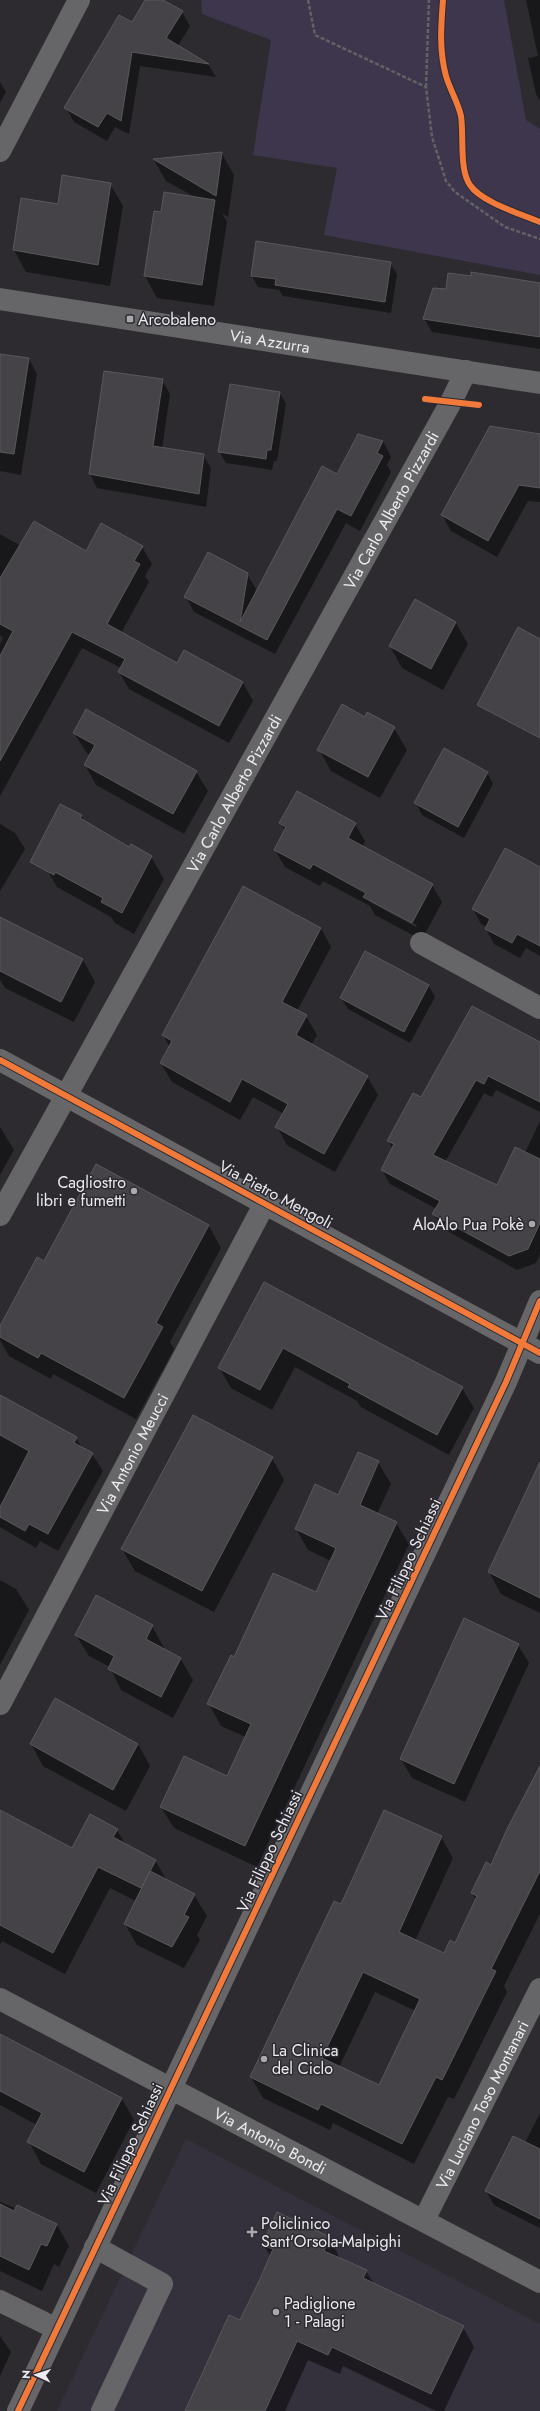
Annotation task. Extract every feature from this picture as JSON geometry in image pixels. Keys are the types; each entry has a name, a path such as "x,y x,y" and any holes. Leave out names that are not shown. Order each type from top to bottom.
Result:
{"main road":[{"name":"Via Pietro Mengoli","path":"0,1060 531,1348"}],"street":[{"path":"0,151 79,0"},
{"name":"Via Azzurra","path":"0,299 540,383"},
{"name":"Via Carlo Alberto Pizzardi","path":"0,1215 451,402 466,371"},
{"path":"421,943 540,1008"},
{"name":"Via Antonio Meucci","path":"0,1704 265,1203"},
{"name":"Via Filippo Schiassi","path":"18,2411 506,1382 531,1348 540,1301"},
{"name":"Via Luciano Toso Montanari","path":"424,2220 540,1990"},
{"name":"Via Antonio Bondi","path":"0,1999 540,2282"},
{"path":"95,2248 162,2284 102,2411"},
{"path":"0,2301 57,2329"}],"path":[{"path":"308,0 314,35 426,87"},
{"path":"429,0 426,87 432,137 446,181 455,192 505,227 540,239"}],"shaded area":[{"path":"201,0 504,0 526,120 540,129 540,275 324,235 337,168 253,155 271,40 202,14"},
{"name":"Policlinico Sant'Orsola-Malpighi","path":"186,2139 540,2324 540,2411 57,2411"}],"building":[{"path":"145,0 163,0 183,11 166,38 209,64 132,52 121,121 107,113 98,127 64,108 119,15 132,22"},
{"path":"222,152 216,196 153,159"},
{"path":"62,175 111,183 98,265 13,250 21,198 58,204"},
{"path":"164,192 215,200 202,285 144,276 154,211 161,212"},
{"path":"256,241 391,262 385,302 275,285 276,279 251,276"},
{"path":"471,272 540,283 540,337 423,319 433,288 446,289 448,273 471,276"},
{"path":"0,354 29,358 14,454 0,452"},
{"path":"104,371 163,379 153,446 204,454 199,494 89,474"},
{"path":"230,384 280,392 271,450 267,450 266,459 218,452"},
{"path":"490,426 540,434 540,488 519,485 488,541 441,515"},
{"path":"358,434 383,441 377,453 383,456 351,516 337,509 267,640 184,597 208,552 248,573 240,622 322,466 337,474"},
{"path":"34,521 86,551 101,523 143,546 134,561 140,564 107,624 177,663 184,650 243,682 219,726 118,672 125,659 72,632 0,761 0,656 13,631 0,624 0,578"},
{"path":"415,599 456,622 431,669 389,646"},
{"path":"518,627 540,639 540,738 477,705"},
{"path":"342,704 365,717 367,712 395,727 368,777 317,750"},
{"path":"86,709 197,771 173,814 84,765 95,745 73,733"},
{"path":"444,748 488,772 458,827 414,803"},
{"path":"297,791 356,823 348,838 433,884 412,923 363,897 366,893 313,864 310,869 274,850 286,827 279,823"},
{"path":"60,804 82,815 80,818 129,847 131,844 152,856 122,913 101,902 103,898 55,872 54,875 30,862"},
{"path":"505,848 540,867 540,946 517,934 512,943 485,929 490,919 472,909"},
{"path":"243,886 321,928 282,1002 307,1015 296,1035 368,1076 324,1154 275,1127 288,1104 242,1079 230,1102 160,1063 172,1041 162,1035"},
{"path":"0,917 83,959 61,1002 0,971"},
{"path":"365,951 429,985 404,1032 340,998"},
{"path":"472,1006 540,1042 540,1102 488,1076 484,1084 476,1080 433,1155 497,1185 515,1147 540,1159 540,1223 528,1249 509,1256 432,1214 440,1201 381,1170 394,1144 387,1141 413,1093 421,1097"},
{"path":"96,1164 209,1225 156,1323 163,1327 124,1398 41,1353 38,1358 0,1337 0,1326 37,1257 44,1261"},
{"path":"264,1282 463,1387 437,1435 348,1387 350,1384 283,1348 260,1390 218,1368"},
{"path":"0,1395 77,1437 74,1443 93,1453 48,1534 29,1524 25,1531 0,1517 0,1507 29,1451 0,1435"},
{"path":"193,1415 273,1457 202,1591 121,1549"},
{"path":"358,1452 379,1461 360,1505 397,1522 245,1846 160,1807 184,1756 227,1776 251,1724 207,1704 231,1655 234,1657 273,1573 316,1592 336,1548 295,1529 315,1484 338,1495"},
{"path":"540,1462 540,1598 488,1572"},
{"path":"96,1595 153,1625 146,1639 181,1658 161,1697 108,1669 114,1656 75,1635"},
{"path":"464,1618 519,1644 454,1784 400,1759"},
{"path":"55,1698 138,1744 113,1790 30,1744"},
{"path":"540,1766 540,1871 491,1969 496,1971 442,2080 436,2077 402,2144 321,2104 318,2110 250,2077 334,1901 341,1904 384,1810 442,1836 399,1932 444,1953 450,1940 455,1943 477,1896 471,1893 486,1862 491,1865 508,1827","holes":["363,1972 420,1999 379,2085 322,2058"]},
{"path":"0,1810 72,1848 90,1814 118,1829 113,1837 156,1860 141,1888 98,1867 53,1953 0,1925"},
{"path":"150,1871 195,1894 184,1915 189,1917 172,1947 124,1924"},
{"path":"0,2034 122,2098 84,2172 27,2142 42,2113 0,2091"},
{"path":"513,2136 540,2149 540,2219 485,2191"},
{"path":"0,2204 14,2211 17,2205 57,2224 47,2246 41,2244 29,2270 0,2256"},
{"path":"277,2212 330,2237 324,2251 367,2270 363,2278 464,2326 431,2394 332,2347 328,2355 297,2341 265,2411 185,2411 229,2315 240,2320 260,2279 273,2249 262,2245"}],"cycle path":[{"path":"443,0 441,29 442,57 446,76 461,116 463,162 467,179 475,191 483,197 502,207 540,222"},
{"path":"425,399 479,405"},
{"path":"0,1060 540,1353"},
{"path":"18,2411 506,1382 540,1301"}],"place":[{"name":"Arcobaleno","path":"130,319"},
{"name":"Cagliostro libri e fumetti","path":"134,1191"},
{"name":"AloAlo Pua Pokè","path":"532,1224"},
{"name":"La Clinica del Ciclo","path":"264,2059"},
{"name":"Policlinico Sant'Orsola-Malpighi","path":"252,2232"},
{"name":"Padiglione 1 - Palagi","path":"276,2312"}]}
